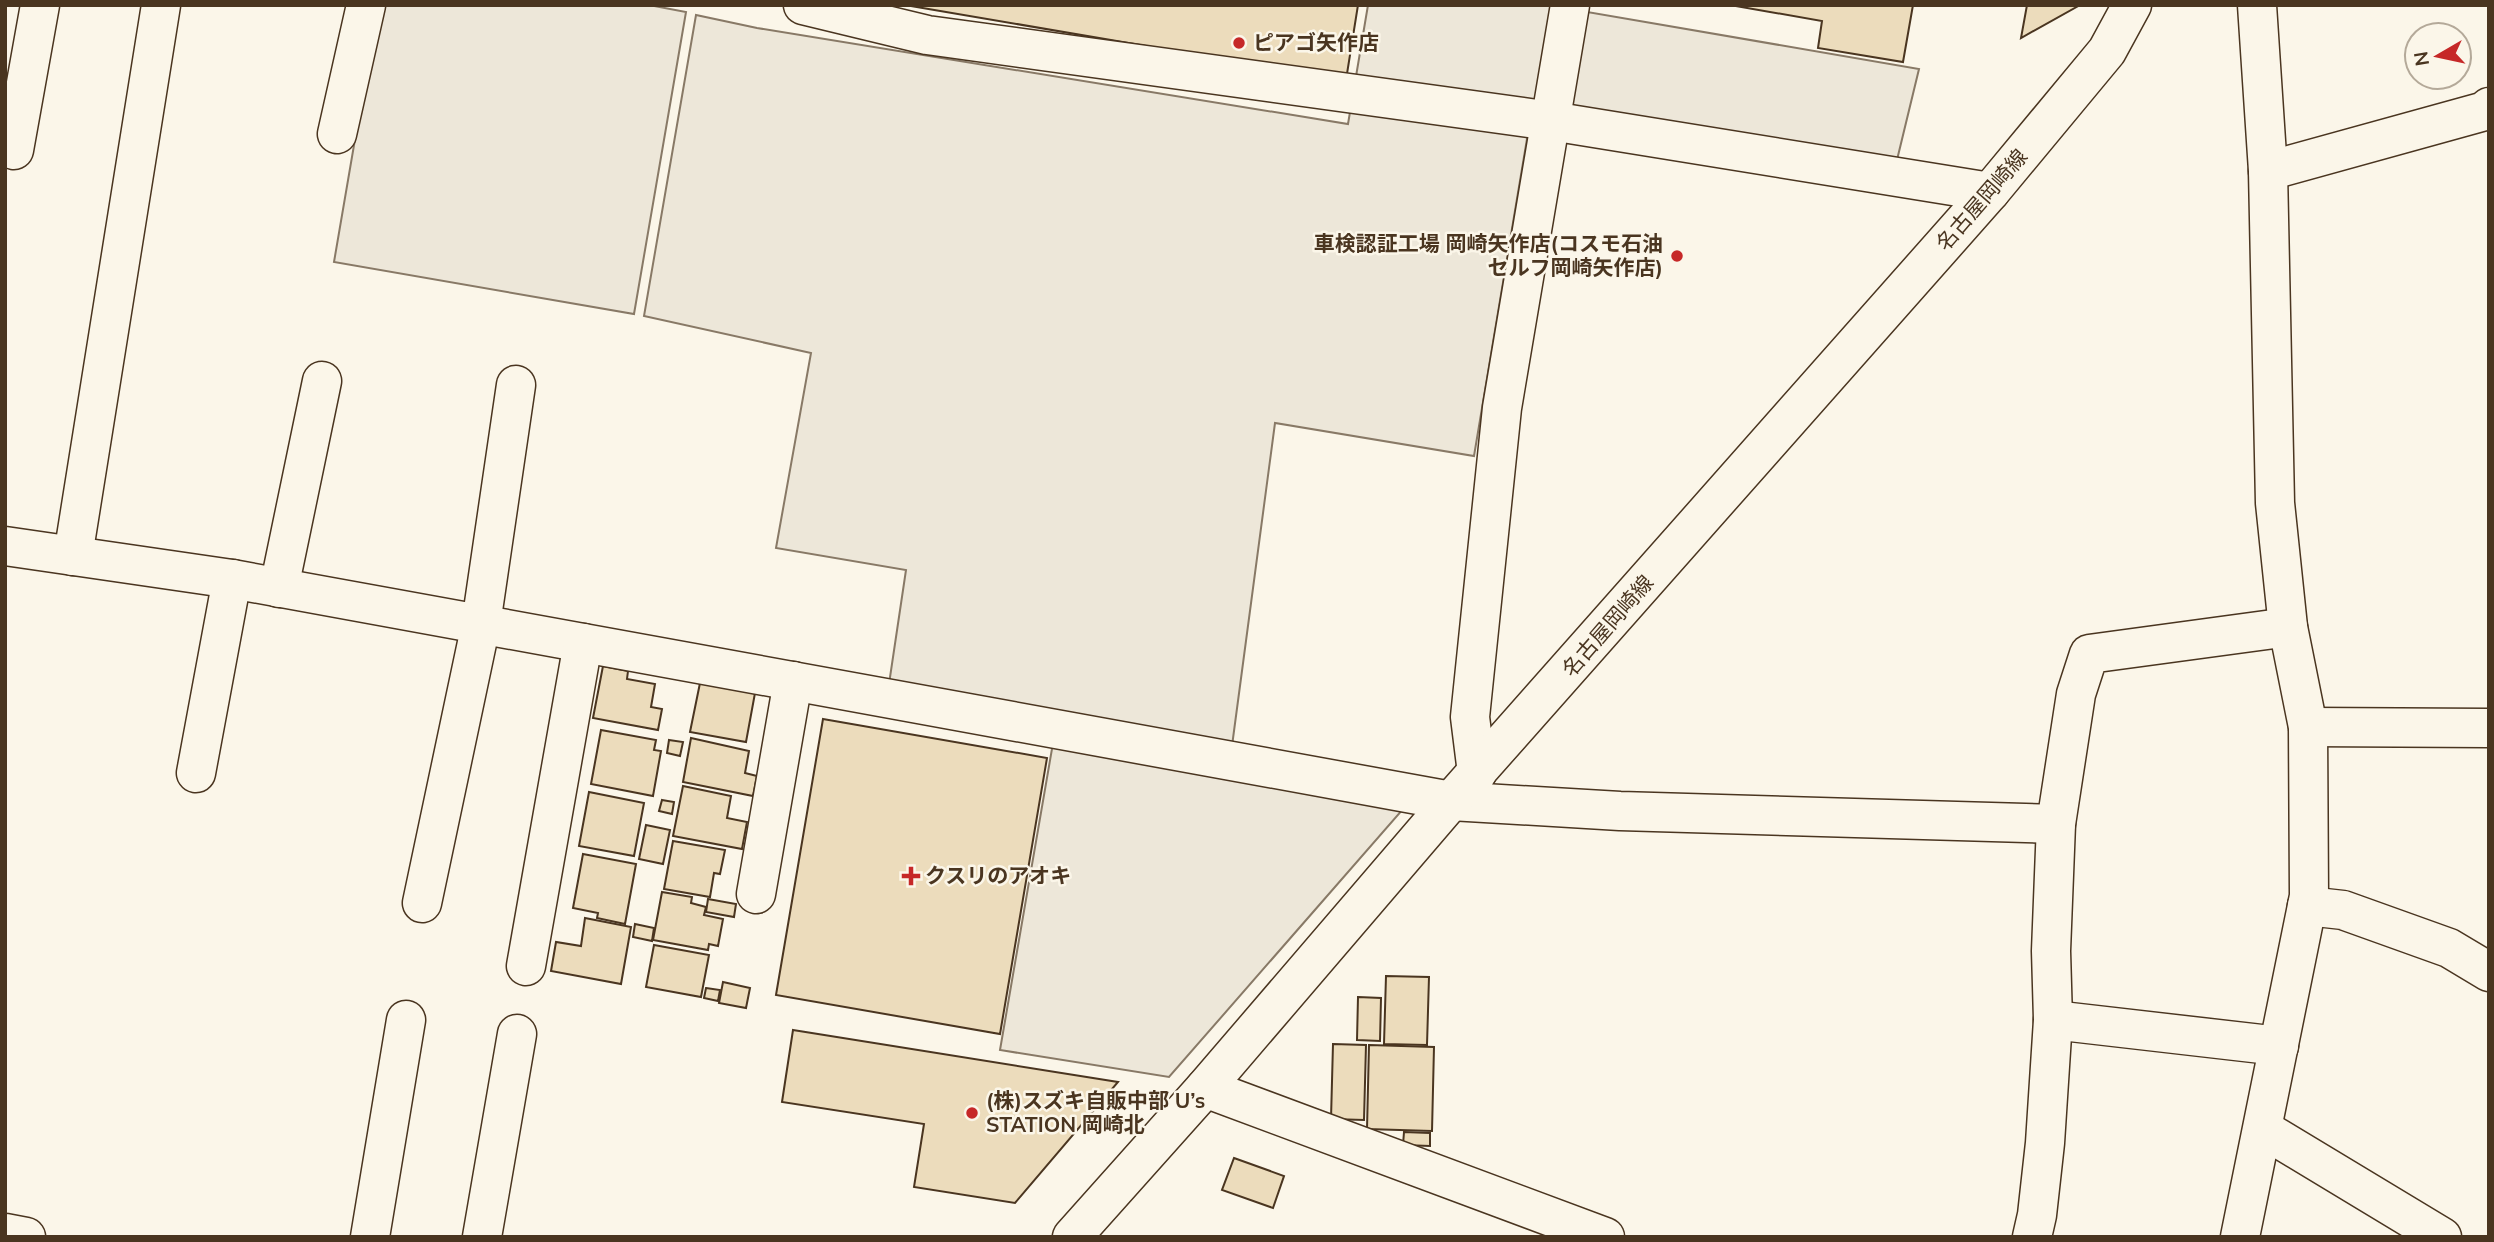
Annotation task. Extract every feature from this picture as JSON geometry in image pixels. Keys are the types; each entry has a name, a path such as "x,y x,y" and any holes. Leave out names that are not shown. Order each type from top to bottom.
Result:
{"street":[{"path":"14,150 40,5"},
{"path":"73,556 161,5"},
{"path":"337,134 366,5"},
{"path":"803,5 927,35 1551,121 1990,192"},
{"path":"1477,773 1470,717 1502,408 1570,5"},
{"name":"名古屋岡崎線","path":"1072,1237 1205,1088 1451,801 1990,192 2106,51 2132,5"},
{"path":"2240,1237 2309,896 2308,727 2288,626 2275,503 2268,171 2257,5"},
{"path":"2268,171 2485,111 2489,107"},
{"path":"279,588 322,381"},
{"path":"422,903 481,624 516,385"},
{"path":"5,546 233,579 1451,801 1620,811 2056,824"},
{"path":"196,774 233,579"},
{"path":"2032,1237 2045,1143 2053,1020 2051,951 2056,824 2076,694 2089,654 2288,626"},
{"path":"526,967 583,643"},
{"path":"756,894 793,681"},
{"path":"2308,727 2489,728"},
{"path":"2307,906 2343,910 2449,948 2489,972"},
{"path":"370,1237 407,1020"},
{"path":"2053,1020 2279,1046"},
{"path":"482,1237 517,1034"},
{"path":"1205,1088 1605,1237"},
{"path":"2263,1129 2442,1237"},
{"path":"5,1234 26,1237"}],"shaded area":[{"path":"378,5 649,5 686,12 634,314 334,262"},
{"path":"1368,5 1588,5 1587,12 1919,69 1896,164 1532,109 1474,456 1275,423 1232,746 889,684 906,570 776,548 811,353 644,316 696,15 757,28 1348,124"},
{"path":"1053,743 1404,808 1169,1077 1000,1050"}],"building":[{"name":"ピアゴ矢作店","path":"905,5 1358,5 1346,80"},
{"path":"1730,5 1913,5 1903,62 1818,48 1822,21"},
{"path":"2027,5 2080,5 2021,38"},
{"path":"603,666 628,671 627,679 655,684 651,707 662,709 658,730 593,718"},
{"path":"700,683 755,693 746,742 690,732"},
{"name":"クスリのアオキ","path":"823,719 1047,758 1000,1034 776,995"},
{"path":"601,730 656,740 654,750 661,751 653,796 591,784"},
{"path":"691,738 749,751 745,773 757,776 753,796 683,782"},
{"path":"669,740 683,742 680,756 667,753"},
{"path":"683,786 731,796 727,818 747,822 742,849 673,836"},
{"path":"589,792 644,803 634,856 579,846"},
{"path":"662,800 674,802 672,814 659,811"},
{"path":"646,825 670,830 663,864 639,859"},
{"path":"673,841 725,850 720,874 714,873 710,897 664,889"},
{"path":"583,854 636,864 625,924 597,918 598,913 573,908"},
{"path":"662,892 692,897 691,903 706,907 704,915 723,919 718,946 709,944 708,950 653,940"},
{"path":"708,899 736,904 734,917 706,912"},
{"path":"585,918 631,927 621,984 551,971 556,942 581,946"},
{"path":"635,924 654,928 652,941 633,937"},
{"path":"654,945 709,955 701,997 646,987"},
{"path":"1386,976 1429,977 1427,1045 1384,1044"},
{"path":"723,982 750,988 746,1008 719,1003"},
{"path":"706,988 720,990 718,1001 704,998"},
{"path":"1358,997 1381,998 1380,1041 1357,1040"},
{"name":"(株)スズキ自販中部 U’s STATION 岡崎北","path":"793,1030 1118,1082 1015,1203 914,1187 924,1124 782,1102"},
{"path":"1333,1044 1366,1045 1364,1120 1331,1119"},
{"path":"1369,1045 1434,1047 1432,1131 1367,1129"},
{"path":"1404,1132 1430,1133 1430,1146 1403,1145"},
{"path":"1234,1158 1284,1176 1273,1208 1222,1190"}],"place":[{"name":"ピアゴ矢作店","path":"1239,43"},
{"name":"車検認証工場 岡崎矢作店(コスモ石油 セルフ岡崎矢作店)","path":"1677,256"},
{"name":"クスリのアオキ","path":"911,876"},
{"name":"(株)スズキ自販中部 U’s STATION 岡崎北","path":"972,1113"}]}
